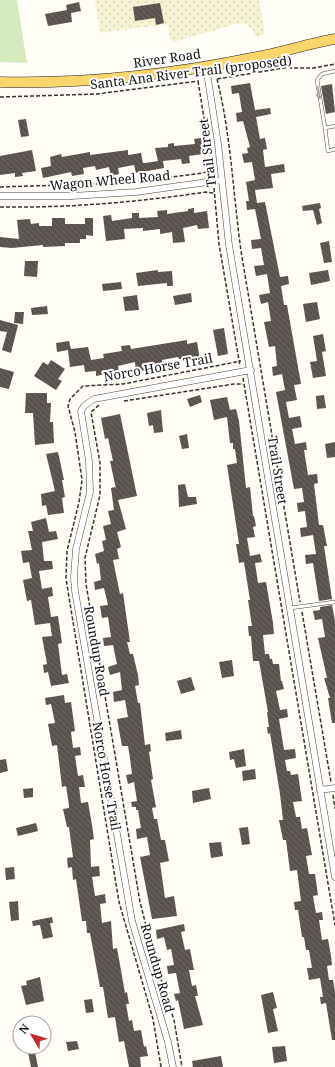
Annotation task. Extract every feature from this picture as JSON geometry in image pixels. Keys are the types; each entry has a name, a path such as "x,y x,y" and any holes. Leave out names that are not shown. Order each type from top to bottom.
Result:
{"main road":[{"name":"River Road","path":"0,82 86,80 206,66 252,58 335,39"}],"street":[{"name":"Trail Street","path":"206,66 222,180 229,245 335,877"},
{"name":"Wagon Wheel Road","path":"0,196 72,196 136,192 222,180"},
{"name":"Roundup Road","path":"173,1067 166,1035 132,921 75,591 74,577 76,549 90,492 89,460 81,411 84,406 94,399 250,370"},
{"path":"320,790 333,788"}],"lane":[{"path":"335,71 322,74 318,80 328,151 335,150"},
{"path":"325,128 335,126"},
{"path":"290,608 301,608 335,602"}],"path":[{"name":"Santa Ana River Trail (proposed)","path":"0,97 97,94 217,79 284,68 314,68 335,64"},
{"path":"217,79 223,104 233,172 237,221 262,381 333,788 335,809"},
{"path":"198,81 214,180 219,244 335,925"},
{"path":"0,187 123,183 203,173 210,170 212,167"},
{"path":"0,207 79,205 155,200 206,192 214,193"},
{"name":"Norco Horse Trail","path":"162,1067 153,1018 119,902 66,579 67,550 79,502 82,480 75,432 68,406 70,399 83,386 123,384 248,359"},
{"path":"122,401 262,381"},
{"name":"Norco Horse Trail","path":"100,405 91,412 100,463 100,495 86,558 86,584 140,902 154,956 174,1020 182,1067"}],"shaded area":[{"path":"95,0 259,0 265,33 257,38 251,28 244,23 174,42 170,39 168,24 100,33"}],"green space":[{"path":"0,0 17,0 27,63 0,62"}],"building":[{"path":"79,2 81,11 71,13 72,22 48,26 45,14 67,10 66,5"},
{"path":"160,3 164,23 156,25 155,18 135,21 133,7"},
{"path":"250,83 255,110 270,108 271,114 256,117 260,139 265,138 267,149 263,150 265,167 284,164 285,172 271,174 273,188 255,190 257,203 265,202 280,277 288,276 289,284 281,286 284,305 287,305 301,384 294,385 297,400 286,402 289,418 300,416 302,427 292,429 295,444 306,442 307,450 304,450 308,475 317,474 318,483 314,484 319,525 323,525 327,546 324,546 332,599 319,601 313,563 306,564 305,555 316,554 313,535 301,537 300,528 307,527 305,511 298,512 297,503 304,502 302,488 294,489 276,392 285,390 282,374 273,376 272,367 277,366 275,346 269,347 264,322 271,321 268,302 261,304 259,295 270,293 267,274 256,276 254,266 264,265 261,248 252,249 251,240 261,239 255,209 247,210 246,201 249,201 246,182 255,180 252,162 244,163 242,154 248,153 247,148 250,147 243,121 237,122 236,113 242,112 239,93 232,94 231,86"},
{"path":"332,84 335,112 326,114 321,86"},
{"path":"26,119 29,136 21,137 18,120"},
{"path":"201,138 203,154 189,156 190,163 182,164 181,159 163,161 164,168 136,173 134,165 118,168 119,174 111,176 109,167 96,170 95,166 83,168 84,174 72,176 71,172 43,178 41,168 51,166 50,157 61,154 62,157 90,152 90,155 128,150 128,155 141,153 143,163 145,163 158,161 155,148 168,147 168,144 174,143 174,146 195,144 194,139"},
{"path":"32,150 36,171 22,173 23,176 15,177 15,173 0,175 0,156"},
{"path":"320,203 321,208 319,209 322,223 317,225 313,210 303,211 302,206"},
{"path":"194,208 194,213 207,211 209,228 198,229 197,225 183,228 185,242 173,243 172,232 160,234 160,229 143,231 143,228 124,229 125,239 106,241 103,216 111,215 112,221 132,218 132,213 139,213 139,218 158,217 157,211 167,210 167,214 188,211 188,209"},
{"path":"52,218 65,218 65,224 85,224 85,218 93,218 93,236 86,235 86,239 80,239 80,243 65,243 65,246 43,247 43,245 12,248 0,247 0,237 19,239 17,220 30,219 31,224 39,223 39,226 52,226"},
{"path":"329,241 332,262 324,263 320,243"},
{"path":"25,261 38,261 37,277 24,276"},
{"path":"158,270 158,272 172,271 173,286 167,286 167,283 138,286 136,273"},
{"path":"328,270 330,281 311,285 309,273"},
{"path":"121,282 122,289 103,291 102,284"},
{"path":"191,293 192,302 175,305 173,296"},
{"path":"137,295 139,310 125,311 123,297"},
{"path":"317,302 320,319 306,322 303,304"},
{"path":"47,306 48,314 32,315 31,308"},
{"path":"15,312 24,312 23,324 14,323"},
{"path":"0,320 18,325 11,353 2,350 7,332 0,331"},
{"path":"224,328 228,354 218,356 213,330"},
{"path":"323,334 326,351 322,352 326,376 313,378 310,362 317,361 313,336"},
{"path":"187,340 187,344 197,342 200,360 192,362 191,358 179,359 178,357 162,360 163,367 136,372 135,362 118,366 119,374 111,376 110,373 96,376 96,371 85,372 84,365 70,367 68,350 57,352 56,343 69,341 71,349 88,347 91,360 104,358 103,354 122,351 121,346 130,345 131,349"},
{"path":"51,360 65,369 58,379 62,381 56,390 34,376 43,362 48,365"},
{"path":"0,368 14,372 9,389 0,387"},
{"path":"26,393 47,393 47,403 51,403 50,422 53,422 54,443 35,445 33,413 25,413"},
{"path":"200,395 202,402 190,407 187,399"},
{"path":"324,395 326,408 317,409 316,396"},
{"path":"227,397 230,410 236,409 239,421 246,488 250,487 253,516 256,526 253,527 255,537 247,538 250,556 260,554 262,562 255,563 258,583 266,582 273,623 274,634 263,635 265,654 269,654 273,664 279,664 281,681 284,689 276,691 280,710 287,709 288,717 279,719 284,750 295,749 296,758 285,760 287,771 290,771 291,775 298,774 302,801 293,802 296,817 300,817 302,829 307,828 312,855 306,856 309,874 315,874 318,895 313,896 316,913 322,912 323,920 319,920 322,940 328,939 331,956 332,965 327,966 329,980 333,980 335,992 335,1040 332,1040 326,1003 321,1004 320,997 323,997 320,978 309,980 307,968 312,968 309,950 306,950 304,937 302,937 298,910 295,910 294,902 301,901 297,870 290,871 286,840 283,840 279,820 283,820 270,733 268,734 267,727 269,727 268,712 259,661 253,661 251,636 249,636 248,626 252,626 248,600 250,600 244,562 239,563 236,544 239,544 227,465 237,463 235,449 233,449 233,443 230,443 227,417 214,420 210,400"},
{"path":"161,410 163,432 154,433 153,425 149,426 147,413"},
{"path":"120,414 137,496 118,500 126,529 117,532 121,547 117,549 119,559 113,560 120,594 123,593 130,642 127,642 130,654 133,654 138,675 139,685 135,686 138,703 140,703 145,745 150,744 151,751 149,752 153,779 151,780 156,807 152,808 154,819 157,819 161,840 165,840 169,861 160,863 165,898 174,896 177,916 152,919 140,857 150,855 147,837 137,839 136,829 141,828 138,810 136,810 136,807 132,807 131,802 137,801 134,782 128,784 126,775 132,774 128,746 122,746 117,719 128,717 125,700 114,702 113,692 122,690 120,672 110,675 108,667 117,664 113,645 104,646 103,638 111,637 108,617 102,618 100,606 108,605 104,588 95,590 94,582 101,580 99,563 97,564 95,554 104,551 102,541 106,540 103,526 111,524 108,511 114,510 111,488 115,487 116,489 110,461 113,461 108,438 105,439 101,418"},
{"path":"187,434 189,448 182,449 179,436"},
{"path":"335,442 335,457 327,458 325,444"},
{"path":"58,452 64,480 62,480 65,497 62,498 64,513 48,515 46,505 42,506 41,494 55,491 46,454"},
{"path":"185,484 188,497 196,497 197,504 179,507 178,485"},
{"path":"46,518 49,532 56,531 58,539 42,542 44,561 52,561 53,569 39,571 42,589 52,587 53,596 48,597 51,617 58,616 62,643 58,644 62,675 67,674 69,683 51,686 48,672 44,673 43,665 47,664 42,637 52,636 50,623 35,625 31,600 27,601 23,580 32,578 29,562 23,563 21,551 32,550 28,531 33,531 31,522"},
{"path":"332,605 335,621 335,723 332,723 328,698 330,698 324,678 327,678 318,638 325,637 322,619 315,620 313,611 320,610 320,607"},
{"path":"232,660 234,676 222,678 219,662"},
{"path":"191,677 195,690 181,694 177,681"},
{"path":"64,695 65,703 71,702 75,731 71,732 73,748 80,747 81,755 75,756 78,776 83,775 85,787 79,787 81,803 88,802 92,825 94,839 90,840 91,867 99,866 100,876 92,877 95,896 105,894 106,903 100,904 102,923 111,921 113,949 117,948 125,993 127,992 129,1004 126,1004 129,1021 132,1020 134,1031 141,1030 144,1047 146,1046 148,1056 140,1057 141,1067 129,1067 124,1041 119,1042 115,1017 108,1018 103,987 100,987 90,933 87,933 86,921 82,921 76,879 73,880 72,867 68,868 67,858 73,857 69,827 67,827 63,809 69,808 69,805 66,786 62,787 57,745 52,746 48,724 55,723 51,704 46,705 45,698"},
{"path":"181,730 182,739 166,741 165,733"},
{"path":"244,749 246,766 236,768 234,759 230,760 229,752"},
{"path":"6,759 8,771 0,773 0,760"},
{"path":"255,769 256,779 243,781 242,771"},
{"path":"33,788 33,797 24,798 23,789"},
{"path":"209,788 211,799 193,803 192,791"},
{"path":"36,823 38,831 18,836 16,828"},
{"path":"248,827 250,844 242,845 239,828"},
{"path":"221,842 223,856 211,858 209,843"},
{"path":"14,867 15,879 6,880 5,868"},
{"path":"18,901 19,920 11,921 9,902"},
{"path":"52,917 53,923 50,923 53,937 43,939 40,925 33,926 32,921"},
{"path":"184,924 185,931 181,932 185,950 190,949 194,970 189,970 192,986 196,985 198,996 195,996 203,1025 184,1029 178,1000 176,1001 174,994 180,993 176,973 168,974 167,966 174,965 171,949 167,950 164,937 157,939 156,930"},
{"path":"40,977 44,1001 26,1005 21,986 27,985 26,981"},
{"path":"273,992 277,1008 273,1009 278,1031 268,1033 261,995"},
{"path":"92,999 94,1012 86,1013 84,1000"},
{"path":"77,1041 79,1049 68,1051 66,1042"},
{"path":"285,1046 287,1061 274,1063 272,1047"},
{"path":"29,1055 36,1055 38,1067 31,1067"},
{"path":"221,1056 223,1067 193,1067 192,1061"}]}
